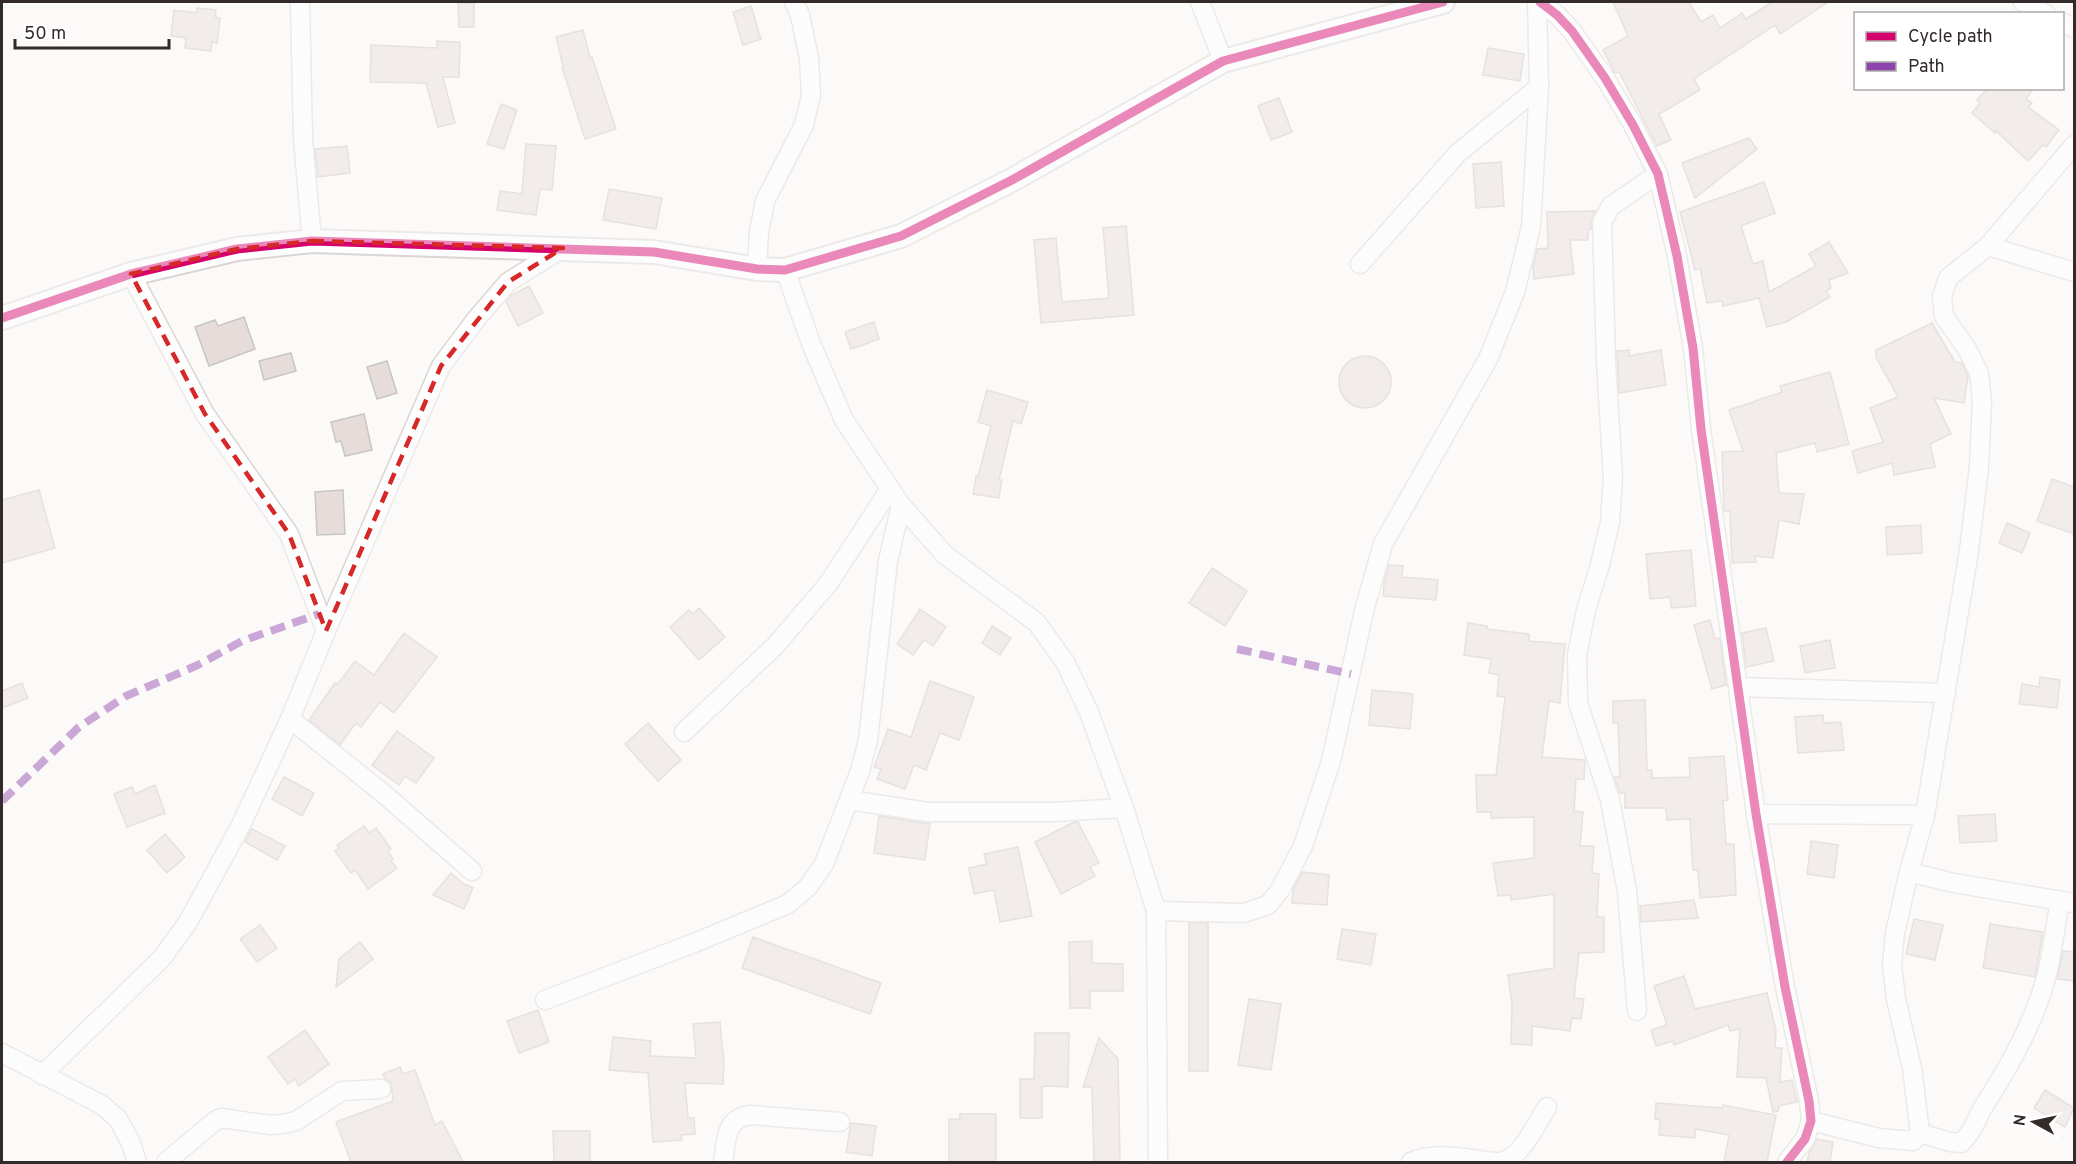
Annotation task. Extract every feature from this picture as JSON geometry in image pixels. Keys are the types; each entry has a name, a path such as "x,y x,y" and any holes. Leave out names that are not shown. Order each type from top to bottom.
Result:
{"street":[{"path":"300,2 303,139 312,241"},
{"path":"757,269 759,232 765,201 804,125 811,95 809,58 800,15 794,2"},
{"path":"1200,2 1224,61"},
{"path":"2,318 131,274 237,249 312,241 654,252 757,269 785,270 901,236 1012,180 1224,61 1443,2"},
{"path":"1156,911 1244,913 1268,905 1280,890 1304,846 1330,761 1365,607 1383,544 1488,359 1515,292 1531,227 1539,87 1538,2"},
{"path":"1538,2 1557,15 1572,31 1605,78 1633,125 1658,174 1677,256 1693,348 1701,429 1756,814 1785,987 1809,1101 1811,1121 1805,1139 1787,1162"},
{"path":"2023,2 2042,12"},
{"path":"1360,264 1458,153 1539,87"},
{"path":"1811,1121 1879,1138 1913,1141 1920,1133 1912,1068 1896,999 1892,964 1895,933 1909,872 1926,815 1971,541 1979,467 1982,401 1979,374 1967,349 1944,316 1942,296 1948,278 1988,246 2074,145"},
{"path":"1637,1011 1627,891 1610,800 1578,703 1577,654 1586,610 1610,522 1613,479 1605,349 1602,222 1611,206 1658,174"},
{"path":"1988,246 2074,272"},
{"path":"42,1075 162,958 188,922 241,825 290,719 326,630 441,366 508,282 563,248"},
{"path":"785,270 812,346 844,420 901,505 945,555 1036,622 1065,662 1088,710 1124,808 1156,911 1158,1162"},
{"path":"131,274 205,414 289,534 326,630"},
{"path":"684,732 775,646 828,584 890,489"},
{"path":"546,1000 693,944 788,904 808,887 824,864 849,800 868,740 888,561 901,505"},
{"path":"1739,687 1946,693"},
{"path":"290,719 384,794 472,872"},
{"path":"849,800 928,812 1053,812 1124,808"},
{"path":"1756,814 1926,815"},
{"path":"1909,872 1954,883 2067,902 2040,996 2013,1060 1983,1108 1973,1132 1961,1143 1920,1133"},
{"path":"2,1053 102,1105 118,1119 131,1143 137,1162"},
{"path":"166,1162 221,1118 270,1125 283,1124 296,1121 342,1091 381,1089"},
{"path":"1411,1162 1422,1156 1431,1156 1506,1162 1517,1153 1547,1107"},
{"path":"723,1162 729,1127 739,1117 750,1115 840,1122"}],"highlighted area":[{"path":"312,241 563,248 508,282 441,366 326,631 289,534 205,414 131,274 237,249"}],"building":[{"path":"1613,2 1689,2 1701,22 1713,15 1720,28 1742,13 1746,19 1772,2 1828,2 1780,34 1775,25 1694,79 1700,90 1659,114 1671,140 1657,146 1619,72 1615,73 1603,50 1628,36"},
{"path":"458,3 474,3 474,27 459,27"},
{"path":"751,6 761,39 743,45 733,12"},
{"path":"197,8 216,10 215,17 220,18 217,43 212,42 211,51 185,48 186,38 171,36 174,10 197,13"},
{"path":"583,30 590,58 592,57 616,129 585,139 562,67 556,37"},
{"path":"437,41 460,42 459,77 443,77 455,123 438,127 426,83 370,82 371,45 437,48"},
{"path":"1488,48 1524,54 1520,81 1483,75"},
{"path":"1986,90 2033,90 2026,99 2032,103 2028,107 2059,130 2046,147 2043,145 2028,161 1996,131 1995,133 1972,113 1980,103 1977,100"},
{"path":"1279,98 1292,132 1271,140 1258,106"},
{"path":"501,104 517,110 504,149 487,144"},
{"path":"1749,138 1757,149 1695,198 1682,163"},
{"path":"526,144 556,146 552,190 540,189 536,215 497,210 500,191 522,194"},
{"path":"347,146 350,173 318,177 315,149"},
{"path":"1501,162 1504,206 1476,208 1473,164"},
{"path":"1764,182 1775,213 1741,226 1753,264 1763,261 1769,292 1816,266 1809,254 1829,242 1848,273 1829,280 1831,288 1826,291 1830,297 1786,322 1767,327 1759,298 1723,306 1722,301 1707,303 1700,268 1695,270 1680,212"},
{"path":"609,189 662,198 656,229 603,220"},
{"path":"1595,211 1591,229 1588,230 1588,240 1570,240 1574,274 1534,279 1533,267 1537,249 1548,248 1547,212"},
{"path":"1126,226 1134,315 1041,323 1034,240 1056,238 1062,302 1109,298 1103,228"},
{"path":"529,286 543,313 518,326 506,302 512,295"},
{"path":"244,317 255,349 209,366 195,327 215,320 218,326"},
{"path":"874,322 879,339 851,349 845,332"},
{"path":"1932,323 1955,362 1962,363 1968,376 1964,403 1934,398 1951,434 1930,444 1935,467 1894,475 1892,463 1858,473 1852,451 1883,442 1870,408 1898,397 1876,357 1876,350"},
{"path":"1629,350 1629,356 1661,350 1666,385 1619,393 1617,351"},
{"path":"291,353 296,371 264,380 259,361"},
{"path":"1365,356 1375,358 1383,364 1389,372 1391,382 1389,392 1383,400 1375,406 1365,408 1355,406 1347,400 1341,392 1339,382 1341,372 1347,364 1355,358"},
{"path":"387,361 397,393 377,399 367,367"},
{"path":"1830,372 1849,444 1817,452 1815,443 1776,453 1779,493 1804,494 1799,524 1779,520 1773,558 1755,556 1756,562 1732,563 1730,511 1724,511 1722,452 1743,451 1729,410 1782,392 1780,386"},
{"path":"987,390 1028,402 1021,424 1013,421 999,480 1002,480 999,498 973,494 991,426 978,422"},
{"path":"364,414 372,450 345,456 341,441 336,442 331,422"},
{"path":"2052,479 2074,487 2074,534 2037,521"},
{"path":"39,490 55,548 2,563 2,500"},
{"path":"343,490 345,534 317,535 315,492"},
{"path":"2007,523 2030,533 2022,553 1999,543"},
{"path":"1921,525 1922,553 1887,555 1886,527"},
{"path":"1691,550 1696,606 1671,608 1670,597 1650,599 1646,554"},
{"path":"1389,565 1403,566 1402,577 1438,580 1436,600 1383,596"},
{"path":"1212,568 1247,591 1225,626 1189,603"},
{"path":"699,608 725,637 699,660 670,627 689,610 693,614"},
{"path":"920,609 946,627 933,646 924,640 913,655 897,644"},
{"path":"1710,620 1715,639 1720,638 1726,685 1712,689 1694,625"},
{"path":"1468,623 1487,626 1487,629 1529,634 1529,641 1565,644 1560,703 1549,701 1542,757 1585,760 1584,779 1576,779 1574,811 1583,812 1580,846 1594,846 1592,873 1599,874 1597,917 1604,917 1604,952 1579,953 1574,998 1584,999 1581,1019 1572,1018 1570,1031 1532,1026 1532,1045 1511,1044 1512,1005 1508,975 1554,968 1554,894 1511,900 1511,895 1498,896 1493,863 1534,858 1534,817 1491,818 1491,812 1477,812 1476,775 1496,775 1505,697 1497,696 1499,675 1489,673 1491,659 1464,655"},
{"path":"992,626 1011,638 1000,655 982,643"},
{"path":"1766,628 1774,661 1746,667 1742,633"},
{"path":"404,633 437,657 394,713 380,702 361,727 356,723 340,745 309,720 335,683 338,684 355,661 374,675"},
{"path":"1830,640 1835,668 1805,673 1800,646"},
{"path":"2040,677 2060,680 2057,708 2019,704 2022,684 2039,687"},
{"path":"930,681 974,697 959,740 940,733 926,770 914,765 905,789 877,779 881,769 874,767 888,729 911,737"},
{"path":"22,683 28,698 2,708 2,691"},
{"path":"1372,690 1413,694 1410,729 1369,725"},
{"path":"1645,700 1647,770 1652,770 1652,778 1690,777 1689,758 1724,756 1728,800 1723,801 1726,844 1734,844 1736,895 1700,898 1698,870 1693,870 1690,819 1667,820 1666,808 1625,808 1625,793 1620,793 1614,777 1620,777 1618,723 1613,723 1613,701"},
{"path":"1823,715 1824,723 1841,722 1844,750 1798,753 1795,717"},
{"path":"648,723 681,760 658,781 625,744"},
{"path":"397,731 434,758 416,783 405,776 399,785 372,765"},
{"path":"284,777 314,793 302,816 272,799"},
{"path":"155,785 165,813 127,827 114,794 132,787 135,794"},
{"path":"1995,814 1997,841 1960,843 1958,816"},
{"path":"879,816 930,824 925,860 874,853"},
{"path":"1078,822 1099,863 1090,867 1095,876 1061,894 1035,842"},
{"path":"364,826 369,833 376,828 391,849 388,852 397,868 368,889 355,870 351,873 335,851 339,848 337,845"},
{"path":"252,829 285,846 277,860 245,842"},
{"path":"165,834 185,857 167,873 147,850"},
{"path":"1811,841 1838,845 1834,878 1807,874"},
{"path":"1018,847 1032,916 1000,922 994,890 974,894 969,868 987,864 984,854"},
{"path":"1302,872 1329,875 1327,905 1292,903 1293,890"},
{"path":"451,873 473,888 464,909 433,895"},
{"path":"1694,900 1698,918 1641,922 1640,906"},
{"path":"1914,919 1943,925 1935,960 1906,954"},
{"path":"1189,923 1208,923 1208,1071 1189,1071"},
{"path":"1990,924 2043,932 2035,977 1983,968"},
{"path":"260,925 277,948 257,962 240,939"},
{"path":"1342,929 1376,934 1371,965 1337,959"},
{"path":"753,937 881,983 870,1014 742,968"},
{"path":"1092,941 1092,963 1123,964 1123,991 1090,991 1090,1008 1070,1008 1069,942"},
{"path":"360,942 373,959 336,987 339,959"},
{"path":"2063,951 2074,952 2074,981 2057,979"},
{"path":"1684,976 1695,1009 1767,993 1776,1031 1775,1048 1782,1048 1780,1082 1792,1080 1797,1102 1779,1106 1778,1111 1773,1112 1766,1078 1737,1077 1740,1029 1730,1031 1728,1025 1674,1045 1673,1041 1656,1046 1651,1030 1667,1025 1654,986"},
{"path":"1249,999 1281,1004 1271,1070 1238,1065"},
{"path":"538,1010 549,1042 519,1053 507,1021"},
{"path":"720,1022 724,1064 723,1084 685,1083 688,1118 694,1118 695,1134 681,1135 682,1140 653,1142 648,1073 609,1070 613,1037 651,1041 650,1056 696,1058 693,1024"},
{"path":"305,1030 329,1064 299,1086 295,1079 288,1084 268,1057"},
{"path":"1035,1033 1069,1033 1068,1087 1042,1086 1042,1118 1020,1118 1020,1079 1034,1079"},
{"path":"1099,1038 1118,1059 1120,1162 1094,1162 1092,1087 1083,1087"},
{"path":"400,1067 403,1074 415,1070 435,1125 442,1121 463,1162 351,1162 336,1122 393,1101 391,1083 385,1079 383,1074"},
{"path":"2045,1090 2074,1108 2065,1127 2034,1108"},
{"path":"1656,1103 1722,1108 1723,1105 1776,1115 1767,1162 1724,1162 1729,1135 1695,1129 1695,1138 1659,1135 1660,1120 1655,1119"},
{"path":"960,1114 996,1114 996,1162 949,1162 949,1119 960,1119"},
{"path":"851,1123 876,1126 872,1156 846,1152"},
{"path":"553,1131 590,1131 590,1162 554,1162"},
{"path":"1817,1139 1833,1142 1830,1162 1807,1162"}],"marked path":[{"path":"2,801 79,727 126,696 198,665 242,641 319,614"},
{"path":"1237,649 1351,674"}],"cycle path":[{"path":"2,318 131,274 237,249 312,241 654,252 757,269 785,270 901,236 1012,180 1223,61 1443,2"},
{"path":"1540,2 1572,31 1605,78 1633,125 1658,174 1677,256 1693,348 1701,429 1756,814 1785,987 1809,1101 1811,1121 1805,1139 1787,1162"}]}
